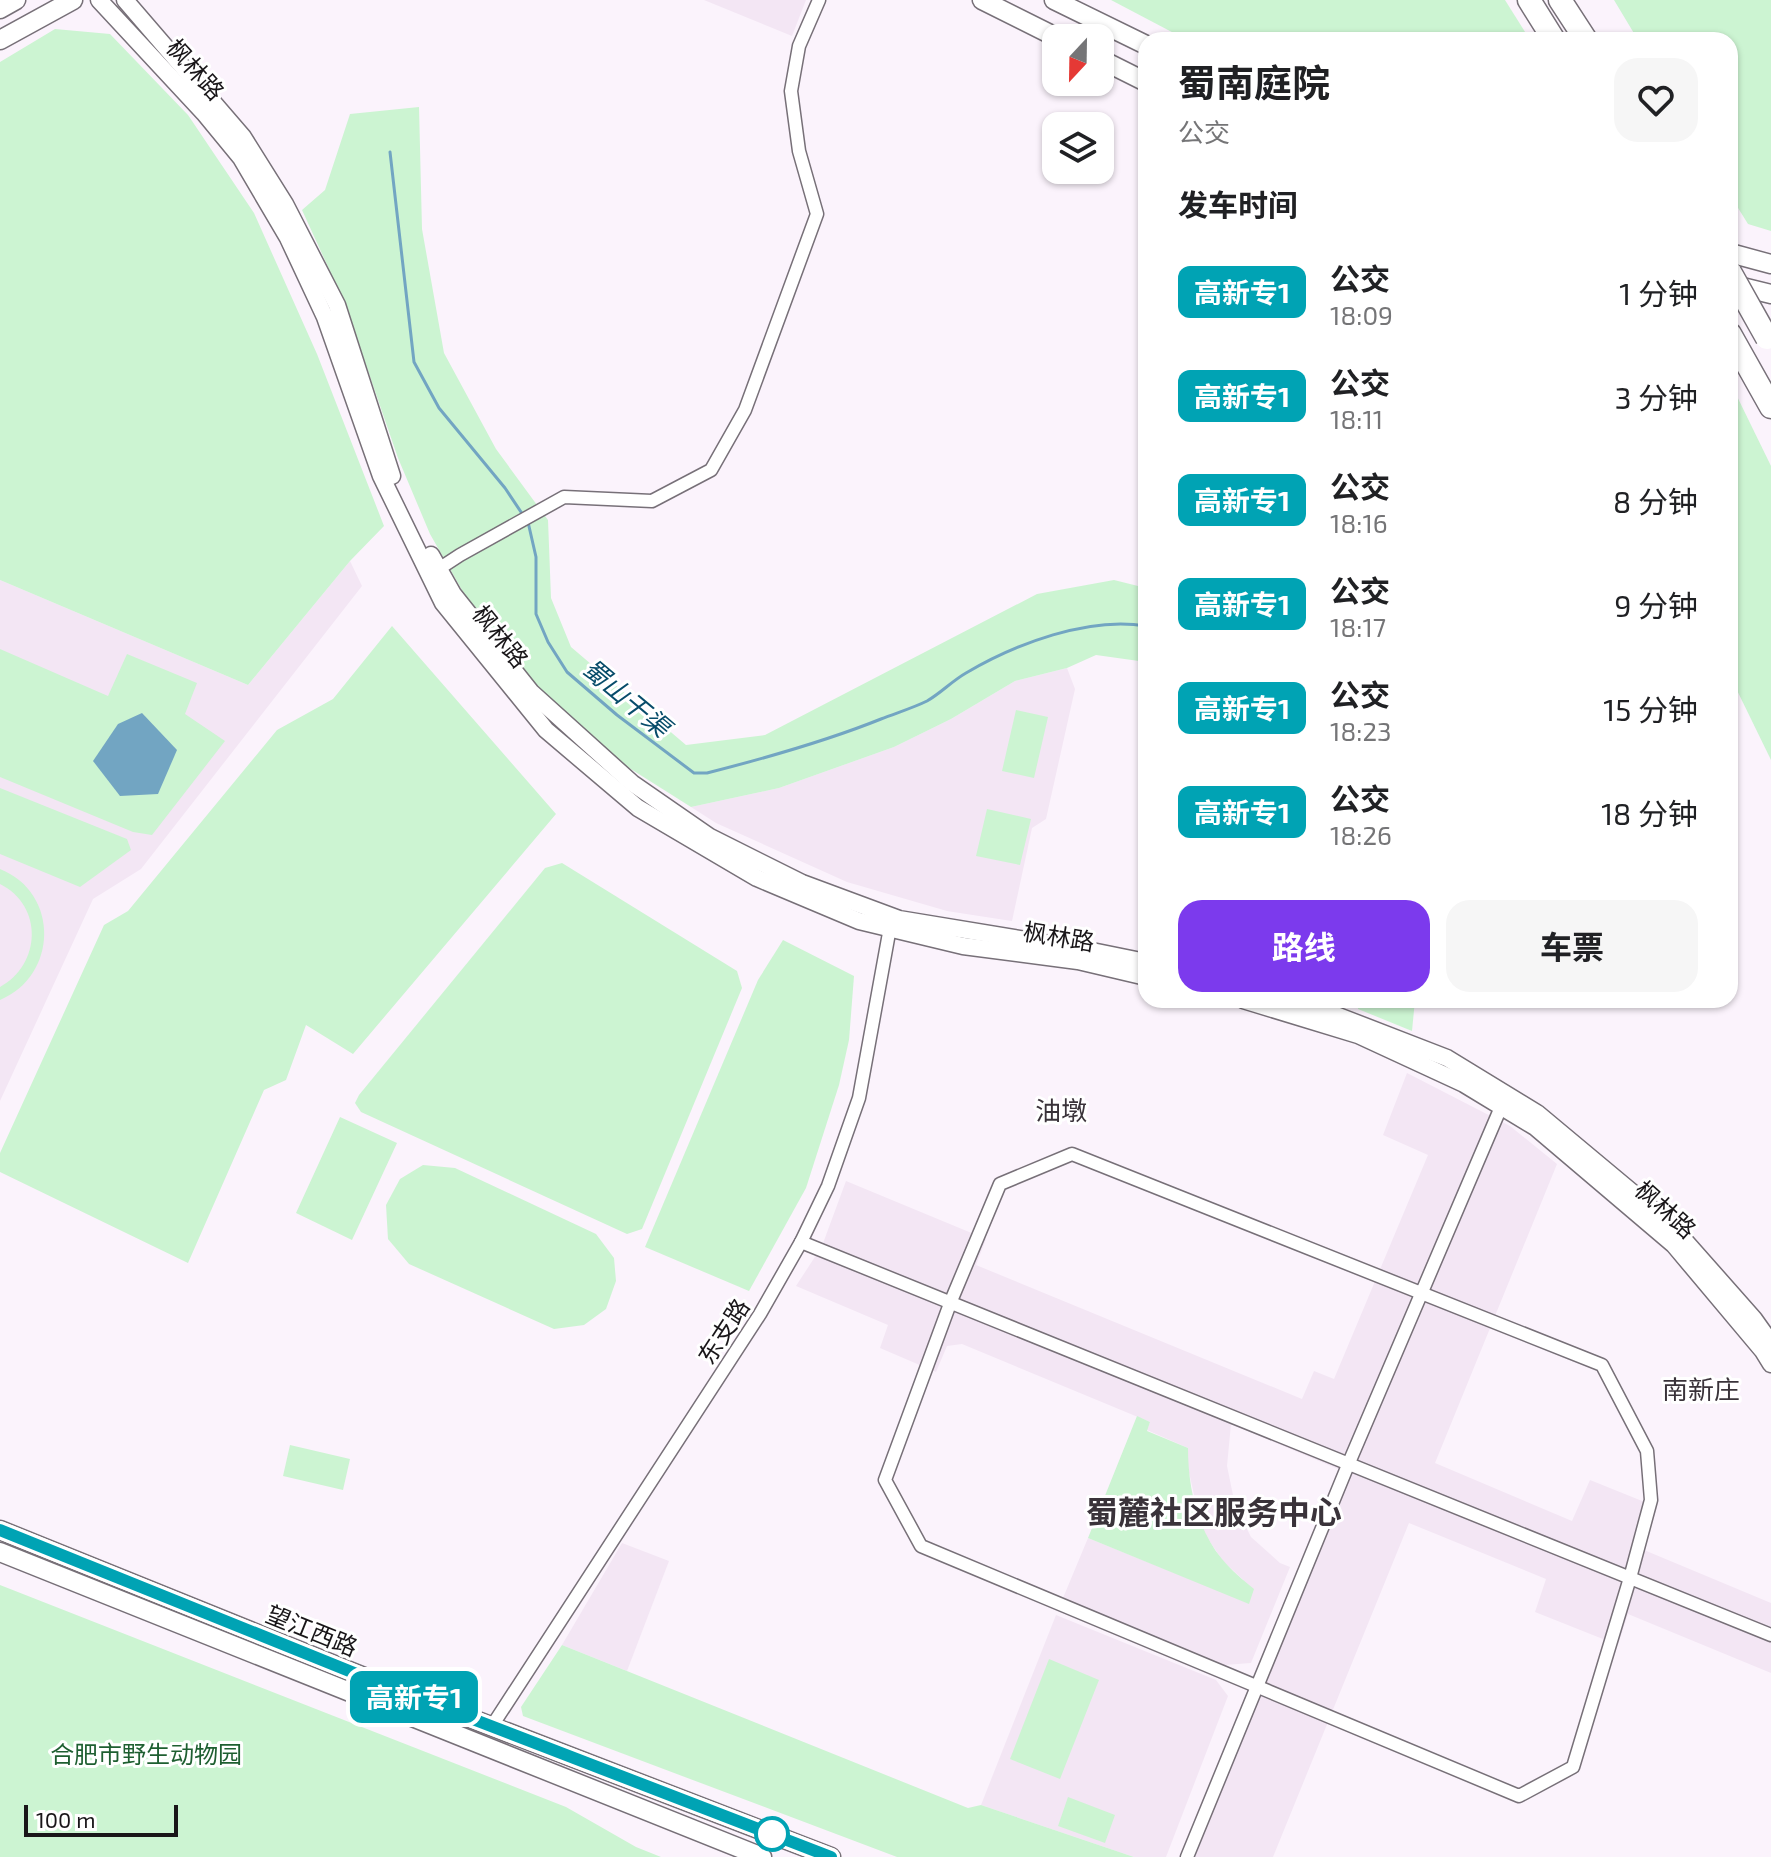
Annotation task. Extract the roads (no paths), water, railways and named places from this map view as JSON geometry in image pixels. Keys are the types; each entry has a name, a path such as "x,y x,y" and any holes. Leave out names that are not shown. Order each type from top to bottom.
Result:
{"highway":[{"path":"1529,0 1549,32"},
{"path":"1560,0 1581,32"},
{"path":"1738,286 1769,341"},
{"path":"1738,348 1771,407"}],"main road":[{"path":"0,9 16,0"},
{"path":"0,40 73,0"},
{"name":"枫林路","path":"99,0 204,113 241,158 288,238 325,317 381,476 434,573 531,692 632,783 710,837 802,883 891,922 963,946 1078,961 1138,975"},
{"name":"枫林路","path":"125,0 243,137 285,204 337,305 394,481 434,573"},
{"path":"982,0 1042,30"},
{"path":"1054,0 1138,41"},
{"path":"1114,66 1138,78"},
{"path":"1738,255 1771,264"},
{"path":"1738,286 1771,294"},
{"name":"枫林路","path":"891,922 1087,950 1138,960"},
{"name":"枫林路","path":"1269,1008 1358,1035 1464,1084 1537,1113 1670,1224 1754,1319 1771,1343"},
{"name":"枫林路","path":"1315,1008 1447,1058 1504,1100 1674,1245 1771,1364"},
{"name":"望江西路","path":"0,1530 831,1857"},
{"name":"望江西路","path":"0,1552 762,1857"}],"street":[{"path":"434,573 564,497 652,501 711,470 745,410 817,214 799,151 791,91 799,46 819,0"},
{"name":"东支路","path":"492,1726 760,1314 801,1242 828,1186 859,1098 891,922"},
{"path":"1187,1857 1348,1465 1504,1100"},
{"path":"1072,1154 1602,1365 1647,1451 1651,1500 1573,1767 1519,1796 921,1546 885,1480 951,1301 1000,1184 1072,1154"},
{"path":"801,1242 1771,1635"}],"water":[{"path":"142,713 177,750 158,794 120,796 93,761 118,724"}],"waterway":[{"name":"蜀山干渠","path":"390,152 414,362 439,408 505,488 523,515"},
{"name":"蜀山干渠","path":"528,522 536,557 536,614 548,642 567,672 617,715 694,773 707,773 795,749 910,708 927,701 985,662 1053,635 1101,625 1138,625"}],"district":[{"name":"油墩","path":"1061,1109"},
{"name":"南新庄","path":"1701,1388"},
{"name":"蜀麓社区服务中心","path":"1214,1511"}],"park label":[{"name":"合肥市野生动物园","path":"146,1753"}]}
